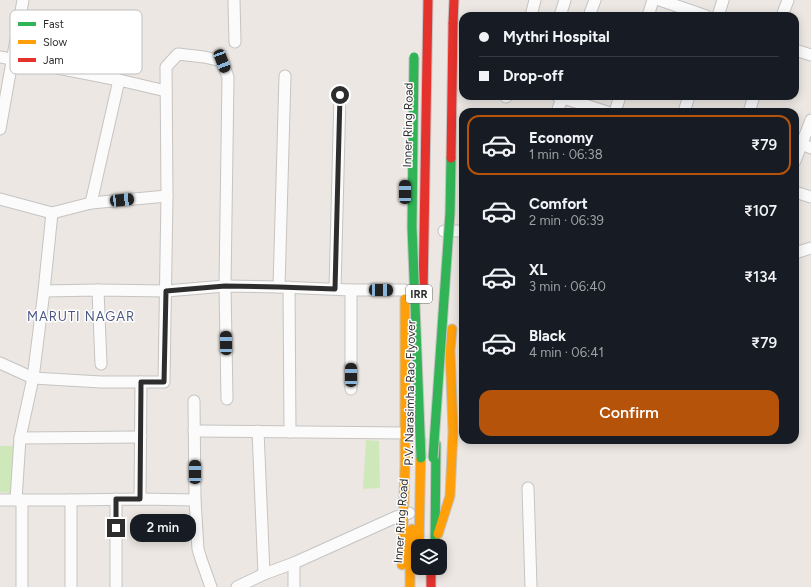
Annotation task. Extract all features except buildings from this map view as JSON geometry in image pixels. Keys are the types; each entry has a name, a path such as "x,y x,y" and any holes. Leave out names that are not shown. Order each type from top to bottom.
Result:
{"main road":[{"name":"Inner Ring Road","path":"410,587 408,513 419,434 420,141 423,0"},
{"name":"P.V. Narasimha Rao Flyover","path":"419,539 428,0"},
{"name":"IRR","path":"434,539 439,232 450,0"},
{"path":"433,458 450,213 454,0"},
{"path":"462,12 463,0"},
{"path":"414,54 412,227 421,458"},
{"path":"402,587 408,513 405,465 405,178 420,141"},
{"path":"455,269 459,239"},
{"name":"P.V. Narasimha Rao Flyover","path":"434,539 433,458 436,284"},
{"path":"436,539 450,496 453,432 450,350 452,320"},
{"path":"419,575 419,587"},
{"path":"431,587 432,575"},
{"path":"435,575 435,587"}],"street":[{"path":"21,10 23,0"},
{"path":"234,0 235,42"},
{"path":"532,12 535,0"},
{"path":"561,12 565,0"},
{"path":"590,12 595,0"},
{"path":"650,12 654,0"},
{"path":"660,0 694,12"},
{"path":"719,12 723,0"},
{"path":"784,12 788,0"},
{"path":"799,51 811,55"},
{"path":"0,363 33,378 101,382 164,382 167,196 166,66 178,54 204,56 222,61 228,77 225,286 227,399"},
{"path":"0,57 10,60"},
{"path":"0,129 10,72"},
{"path":"87,74 166,91"},
{"path":"285,76 284,287 290,432"},
{"path":"91,203 119,80"},
{"path":"335,289 340,95"},
{"path":"570,100 595,108"},
{"path":"799,156 806,146 811,120"},
{"path":"799,193 811,197"},
{"path":"0,199 52,213 91,203 167,196"},
{"path":"22,587 19,500 20,438 33,378 52,213"},
{"path":"439,232 459,231"},
{"path":"799,252 811,248"},
{"path":"44,291 166,291 225,286 405,290"},
{"path":"98,290 101,364"},
{"path":"351,290 351,389"},
{"path":"437,350 450,350"},
{"path":"140,499 141,382"},
{"path":"194,401 195,500 198,549 211,587"},
{"path":"194,430 405,433"},
{"path":"258,431 264,574"},
{"path":"20,438 141,437"},
{"path":"528,488 531,587"},
{"path":"116,499 116,587"},
{"path":"0,500 195,500"},
{"path":"71,500 71,587"},
{"path":"236,587 408,513"},
{"path":"294,563 294,587"}],"green space":[{"path":"366,440 379,441 380,488 363,489"},
{"path":"0,446 14,446 13,493 0,492"}],"traffic: fast":[{"path":"414,57 412,227 421,458"},
{"path":"433,458 450,213 451,158"},
{"path":"435,539 436,444"}],"traffic: slow":[{"path":"402,565 405,465 405,299"},
{"path":"438,534 450,496 453,432 450,350 452,329"},
{"path":"419,539 421,440"},
{"path":"410,587 412,529"}],"traffic: jam":[{"path":"423,296 428,0"},
{"path":"453,24 454,0"},
{"path":"451,158 453,24"},
{"path":"431,575 431,587"}],"district":[{"name":"MARUTI NAGAR","path":"81,316"}],"route":[{"path":"116,528 116,499 140,499 141,382 164,382 166,291 225,286 335,289 340,95"}]}
